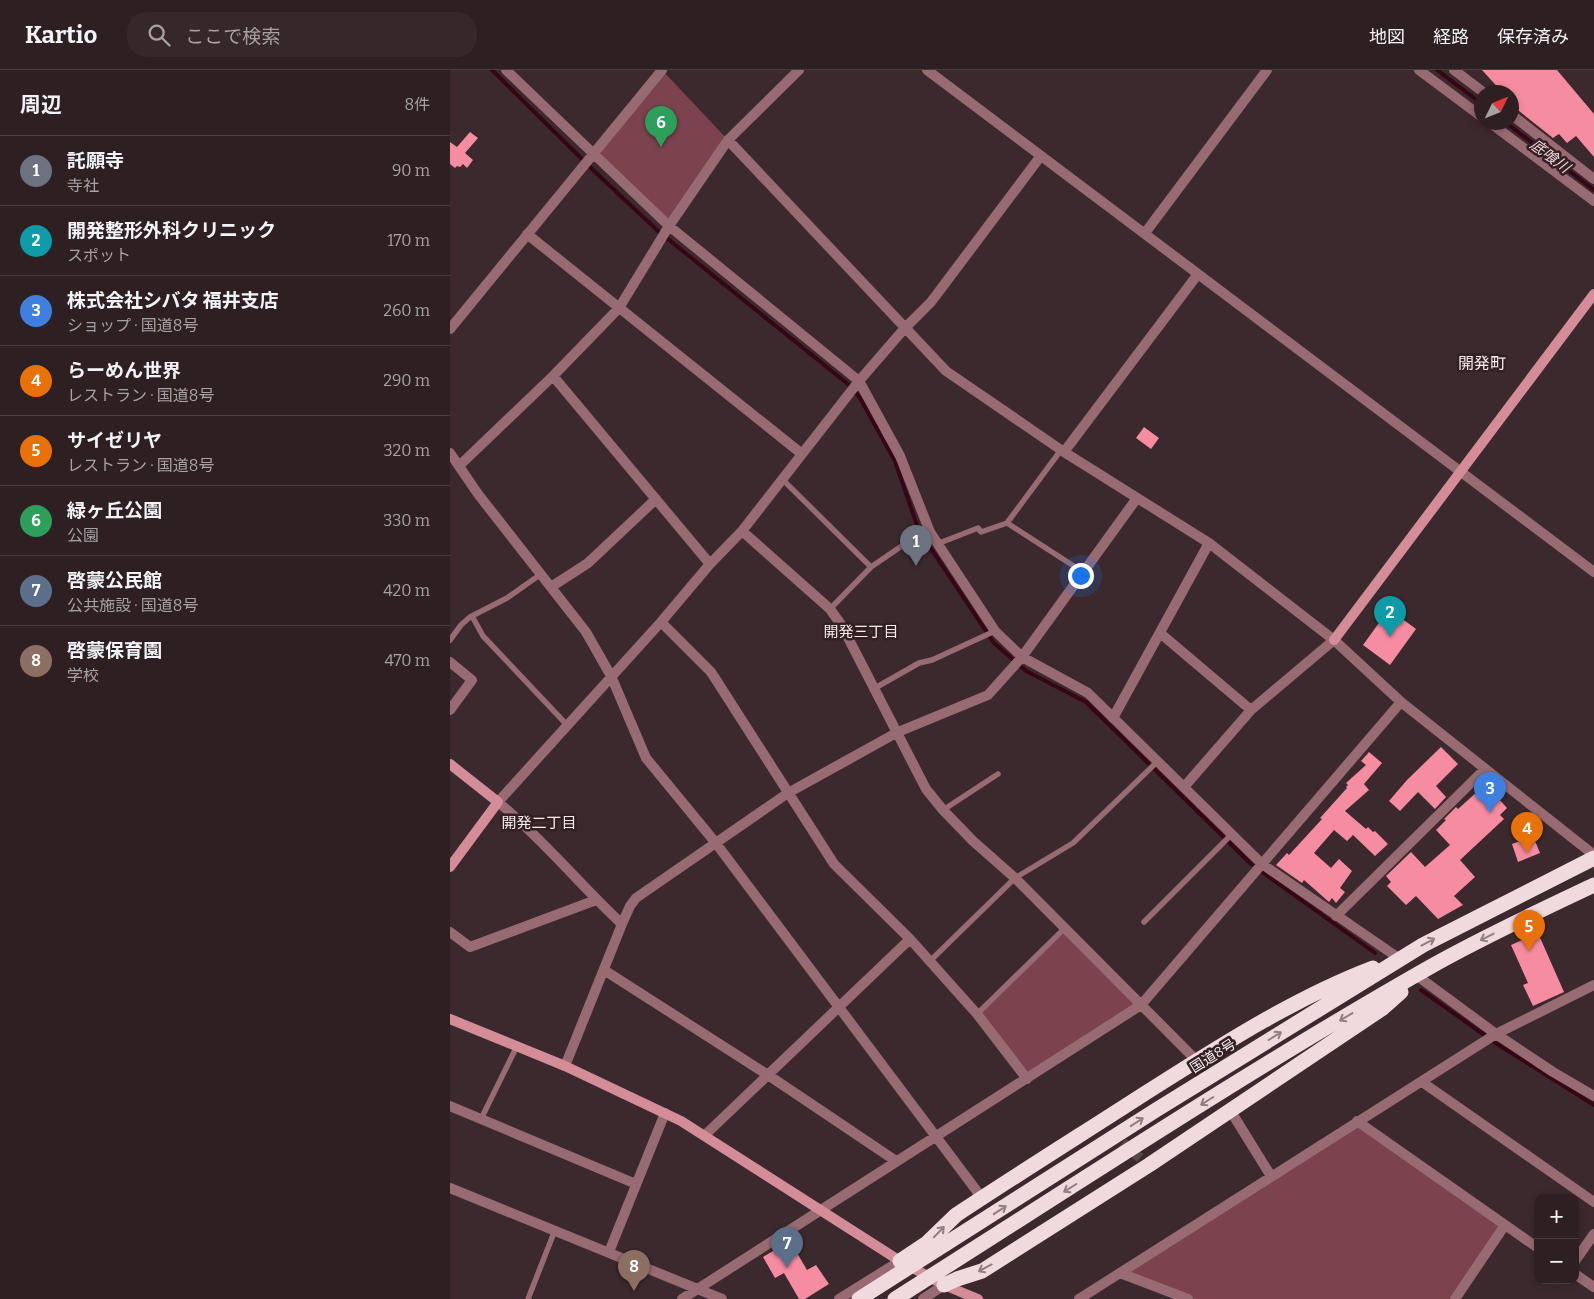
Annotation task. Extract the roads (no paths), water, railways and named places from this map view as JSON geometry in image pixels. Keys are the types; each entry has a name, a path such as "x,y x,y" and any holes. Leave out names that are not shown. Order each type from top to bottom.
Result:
{"highway":[{"name":"国道8号","path":"859,1299 1156,1110 1400,959 1591,853"},
{"path":"944,1285 982,1271 1144,1162 1230,1110 1384,1008 1430,966 1594,885"},
{"path":"900,1261 928,1244 956,1215 1104,1128 1197,1061 1284,1010 1339,981 1400,959"},
{"path":"895,1299 1224,1090 1417,976"}],"street":[{"path":"506,70 669,226 860,381 900,456 928,528 995,631 1022,657 1088,693 1262,864 1400,959"},
{"path":"450,329 662,70"},
{"path":"459,466 553,376 619,308 669,226 728,140 799,70"},
{"path":"927,70 1594,572"},
{"path":"1145,233 1266,70"},
{"path":"1419,70 1474,111"},
{"path":"1454,70 1474,85"},
{"path":"1519,120 1594,179"},
{"path":"1500,130 1594,201"},
{"path":"728,140 946,372 1063,451 1209,543 1334,640 1400,702 1591,853 1594,843"},
{"path":"450,867 498,802 661,622 710,564 742,531 860,381 904,329 931,302 1040,156"},
{"path":"527,234 802,454"},
{"path":"1063,451 1198,274"},
{"path":"1184,788 1251,710 1334,640 1594,294"},
{"path":"553,376 710,564"},
{"path":"450,453 478,494 586,632 611,676 646,758 715,842 840,1006 982,1198"},
{"path":"551,587 588,562 656,498"},
{"path":"565,1066 622,924 636,898 788,793 898,732 988,695 1022,657 1137,498"},
{"path":"742,531 830,609 842,626 926,789 943,810 973,841 1015,878 1197,1061"},
{"path":"1113,718 1209,543"},
{"path":"661,622 711,672 834,864 930,961 977,1014 1027,1078"},
{"path":"1160,632 1251,710"},
{"path":"450,662 472,680 450,710"},
{"path":"682,1299 1141,1005 1400,702"},
{"path":"450,764 514,816 622,924"},
{"path":"1336,916 1485,769"},
{"path":"450,932 470,947 596,900"},
{"path":"705,1135 910,939"},
{"path":"604,970 768,1075 896,1161"},
{"path":"1417,976 1496,1034 1553,1072 1594,1096"},
{"path":"1079,1299 1496,1034 1594,985"},
{"path":"450,1019 565,1066 664,1113 705,1135 900,1261 944,1285 978,1299"},
{"path":"1422,1082 1594,1202"},
{"path":"450,1106 636,1184"},
{"path":"1230,1110 1271,1176"},
{"path":"609,1252 664,1113"},
{"path":"1357,1122 1534,1245"},
{"path":"450,1188 722,1299"},
{"path":"1468,1299 1456,1296 1505,1225"},
{"path":"1579,1255 1594,1234"},
{"path":"839,1299 900,1261"},
{"path":"1120,1274 1188,1299"},
{"path":"1579,1277 1594,1287"},
{"path":"923,1299 944,1285"}],"lane":[{"path":"937,544 978,528 981,532 1007,523 1063,451"},
{"path":"782,480 871,567"},
{"path":"1007,523 1083,572"},
{"path":"830,609 871,567 928,528"},
{"path":"450,640 461,625 472,616 507,598 541,574"},
{"path":"472,616 483,636 567,725"},
{"path":"875,688 919,663 932,660 995,631"},
{"path":"930,961 1015,878 1073,842 1158,761"},
{"path":"943,810 998,774"},
{"path":"1144,922 1232,834"},
{"path":"977,1014 1065,928"},
{"path":"481,1119 517,1046"},
{"path":"528,1299 554,1230"}],"waterway":[{"path":"492,70 658,231 849,385 860,398 895,461 919,531 994,643 1026,671 1086,702 1251,864 1375,953"},
{"name":"底喰川","path":"1437,70 1474,98"},
{"name":"底喰川","path":"1515,130 1594,190"},
{"path":"1421,990 1497,1044 1594,1105"}],"tunnel":[{"path":"1111,1133 1140,1158"}],"place":[{"name":"緑ヶ丘公園","path":"661,147"},
{"name":"託願寺","path":"916,566"},
{"name":"開発整形外科クリニック","path":"1390,637"},
{"name":"株式会社シバタ 福井支店","path":"1490,813"},
{"name":"らーめん世界","path":"1527,853"},
{"name":"サイゼリヤ","path":"1529,951"},
{"name":"啓蒙公民館","path":"787,1268"},
{"name":"啓蒙保育園","path":"634,1291"}],"district":[{"name":"開発町","path":"1482,363"},
{"name":"開発三丁目","path":"861,632"},
{"name":"開発二丁目","path":"539,823"}]}
